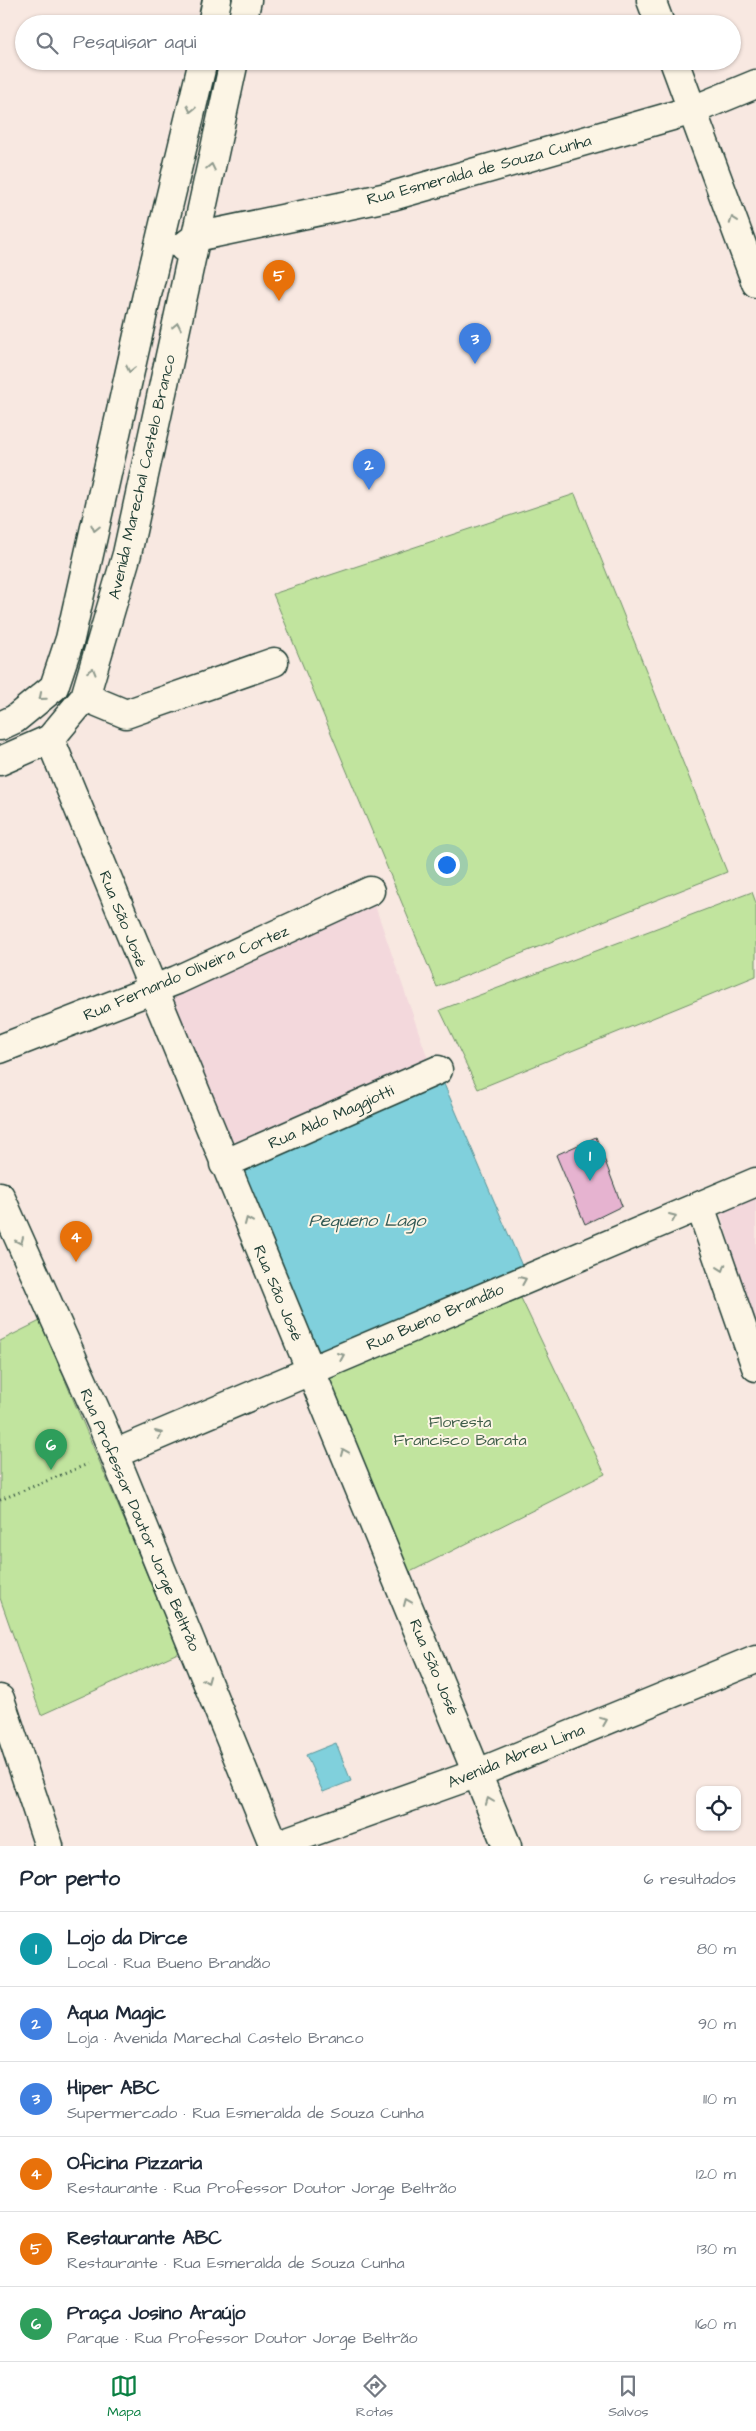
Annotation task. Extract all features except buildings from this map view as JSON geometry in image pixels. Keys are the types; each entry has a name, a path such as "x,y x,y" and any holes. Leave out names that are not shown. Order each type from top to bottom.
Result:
{"street":[{"path":"214,15 217,0"},
{"path":"244,15 247,0"},
{"path":"651,0 657,15"},
{"path":"0,726 16,719 54,687 70,639 147,295 201,70"},
{"name":"Avenida Marechal Castelo Branco","path":"0,761 50,739 85,697 127,554 232,70"},
{"path":"677,70 756,282"},
{"name":"Rua Esmeralda de Souza Cunha","path":"196,238 392,196 693,110 756,84"},
{"path":"147,295 164,266 178,251 196,238"},
{"path":"85,697 126,714 274,662"},
{"name":"Rua São José","path":"50,739 507,1846"},
{"name":"Rua Fernando Oliveira Cortez","path":"0,1049 152,990 370,892"},
{"name":"Rua Aldo Maggiotti","path":"224,1164 438,1070"},
{"name":"Rua Bueno Brandão","path":"114,1454 310,1369 756,1182"},
{"name":"Rua Professor Doutor Jorge Beltrão","path":"0,1196 114,1454 274,1846"},
{"path":"700,1206 756,1367"},
{"name":"Avenida Abreu Lima","path":"274,1846 478,1773 756,1659"},
{"path":"0,1699 49,1846"}],"path":[{"path":"0,1500 114,1454"}],"shaded area":[{"path":"370,891 428,1059 230,1149 152,990"},
{"path":"756,1197 756,1329 720,1212"}],"green space":[{"path":"575,494 727,872 437,987 273,594"},
{"path":"752,892 756,903 756,976 478,1089 440,1010"},
{"name":"Floresta Francisco Barata","path":"520,1296 605,1474 408,1573 322,1375"},
{"path":"40,1321 180,1652 41,1715 0,1598 0,1341"}],"water":[{"name":"Pequeno Lago","path":"438,1070 522,1266 310,1369 224,1164"},
{"path":"336,1743 351,1781 323,1792 306,1755"}],"place":[{"name":"Restaurante ABC","path":"279,301"},
{"name":"Hiper ABC","path":"475,364"},
{"name":"Aqua Magic","path":"369,490"},
{"name":"Lojo da Dirce","path":"590,1181"},
{"name":"Oficina Pizzaria","path":"76,1262"},
{"name":"Praça Josino Araújo","path":"51,1470"}]}
